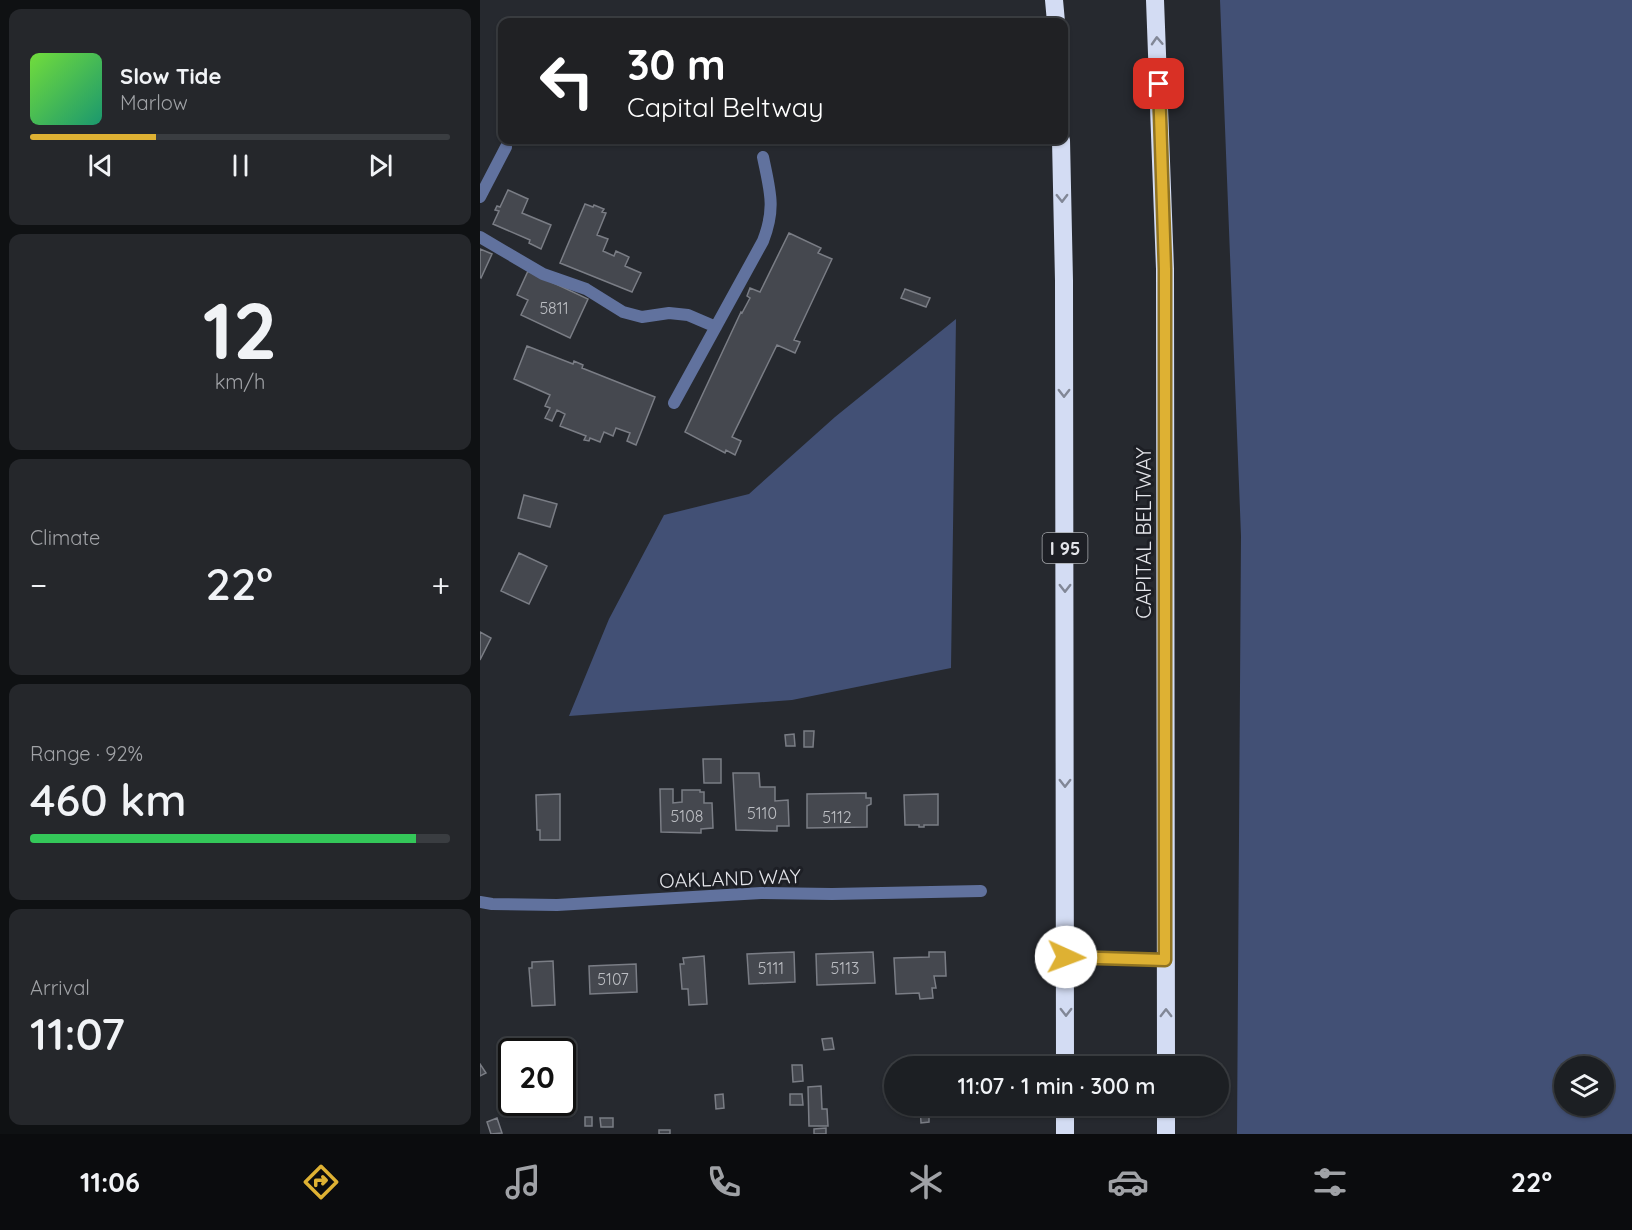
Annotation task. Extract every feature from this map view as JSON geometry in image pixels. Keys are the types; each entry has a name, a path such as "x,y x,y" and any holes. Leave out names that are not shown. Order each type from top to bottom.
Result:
{"highway":[{"path":"1054,0 1056,18"},
{"name":"CAPITAL BELTWAY","path":"1155,0 1165,269 1166,1056"},
{"name":"I 95","path":"1061,144 1064,293 1065,1056"},
{"path":"1065,1116 1065,1134"},
{"path":"1166,1116 1166,1134"}],"street":[{"path":"480,197 506,147"},
{"path":"674,403 763,241 770,222 771,197 763,157"},
{"path":"480,237 543,274 586,289 623,312 642,317 669,313 688,315 716,327"},
{"name":"OAKLAND WAY","path":"480,902 557,905 761,892 832,894 981,891"}],"lane":[{"path":"1066,957 1165,960"}],"shaded area":[{"path":"1220,0 1632,0 1632,1134 1237,1134 1241,536"},
{"path":"956,319 951,668 792,700 569,716 609,619 664,515 749,494 835,417"}],"building":[{"path":"508,190 528,199 522,213 551,225 541,249 529,243 530,240 493,224 499,211 495,210 497,206 500,207"},
{"path":"585,204 604,209 602,212 606,213 597,235 608,239 603,251 614,256 616,251 629,257 625,266 641,273 632,292 560,263"},
{"path":"789,233 821,248 818,253 832,259 794,340 800,342 795,353 777,345 732,437 741,441 735,455 726,450 725,453 685,432 741,312 750,298 747,296 750,288 760,292"},
{"path":"480,249 492,254 481,278 480,277"},
{"path":"528,271 588,299 570,338 521,315 528,300 517,295"},
{"path":"905,289 930,298 926,307 901,298"},
{"path":"527,346 573,364 574,361 583,365 582,368 655,397 636,445 627,441 630,433 616,428 613,436 604,432 600,442 590,438 589,441 584,440 586,436 560,426 565,414 557,410 552,421 545,418 550,408 545,406 550,395 514,379"},
{"path":"524,495 557,504 550,527 518,518"},
{"path":"519,553 547,566 529,604 501,591"},
{"path":"480,632 491,638 480,660"},
{"path":"804,731 814,731 813,747 804,747"},
{"path":"794,734 795,746 786,746 785,735"},
{"path":"703,759 721,759 721,783 704,783"},
{"path":"733,773 759,773 760,787 775,787 775,801 788,800 789,826 777,826 777,831 736,830"},
{"path":"660,789 673,789 673,803 682,802 682,790 704,792 704,803 712,803 713,828 701,829 701,833 661,832"},
{"path":"866,793 866,798 871,798 871,804 867,806 867,827 807,828 807,794"},
{"path":"560,794 560,840 540,840 540,830 537,830 536,795"},
{"path":"938,794 938,825 919,827 919,825 905,825 904,795"},
{"path":"794,952 795,982 749,984 747,954"},
{"path":"873,952 875,983 817,985 816,954"},
{"path":"929,952 945,952 946,976 934,976 936,988 932,988 933,998 920,999 919,993 896,994 894,958 929,957"},
{"path":"704,956 707,1004 689,1005 688,989 682,989 680,964 684,964 683,958"},
{"path":"553,961 555,1005 532,1006 529,968 532,968 532,962"},
{"path":"636,964 637,992 590,994 589,966"},
{"path":"832,1038 834,1049 824,1050 822,1039"},
{"path":"480,1064 486,1073 480,1076"},
{"path":"792,1065 802,1065 803,1081 793,1082"},
{"path":"821,1086 822,1109 827,1109 828,1126 809,1126 808,1087"},
{"path":"723,1094 724,1108 716,1109 715,1095"},
{"path":"790,1094 802,1094 803,1105 790,1105"},
{"path":"921,1116 929,1116 929,1122 921,1123"},
{"path":"585,1117 592,1117 592,1126 585,1126"},
{"path":"497,1118 502,1133 491,1134 487,1122"},
{"path":"600,1118 613,1118 613,1127 601,1127"},
{"path":"826,1128 826,1134 814,1134 814,1129"},
{"path":"659,1130 670,1130 670,1134 659,1134"}],"route":[{"path":"1066,957 1165,960 1165,269 1159,84"}]}
